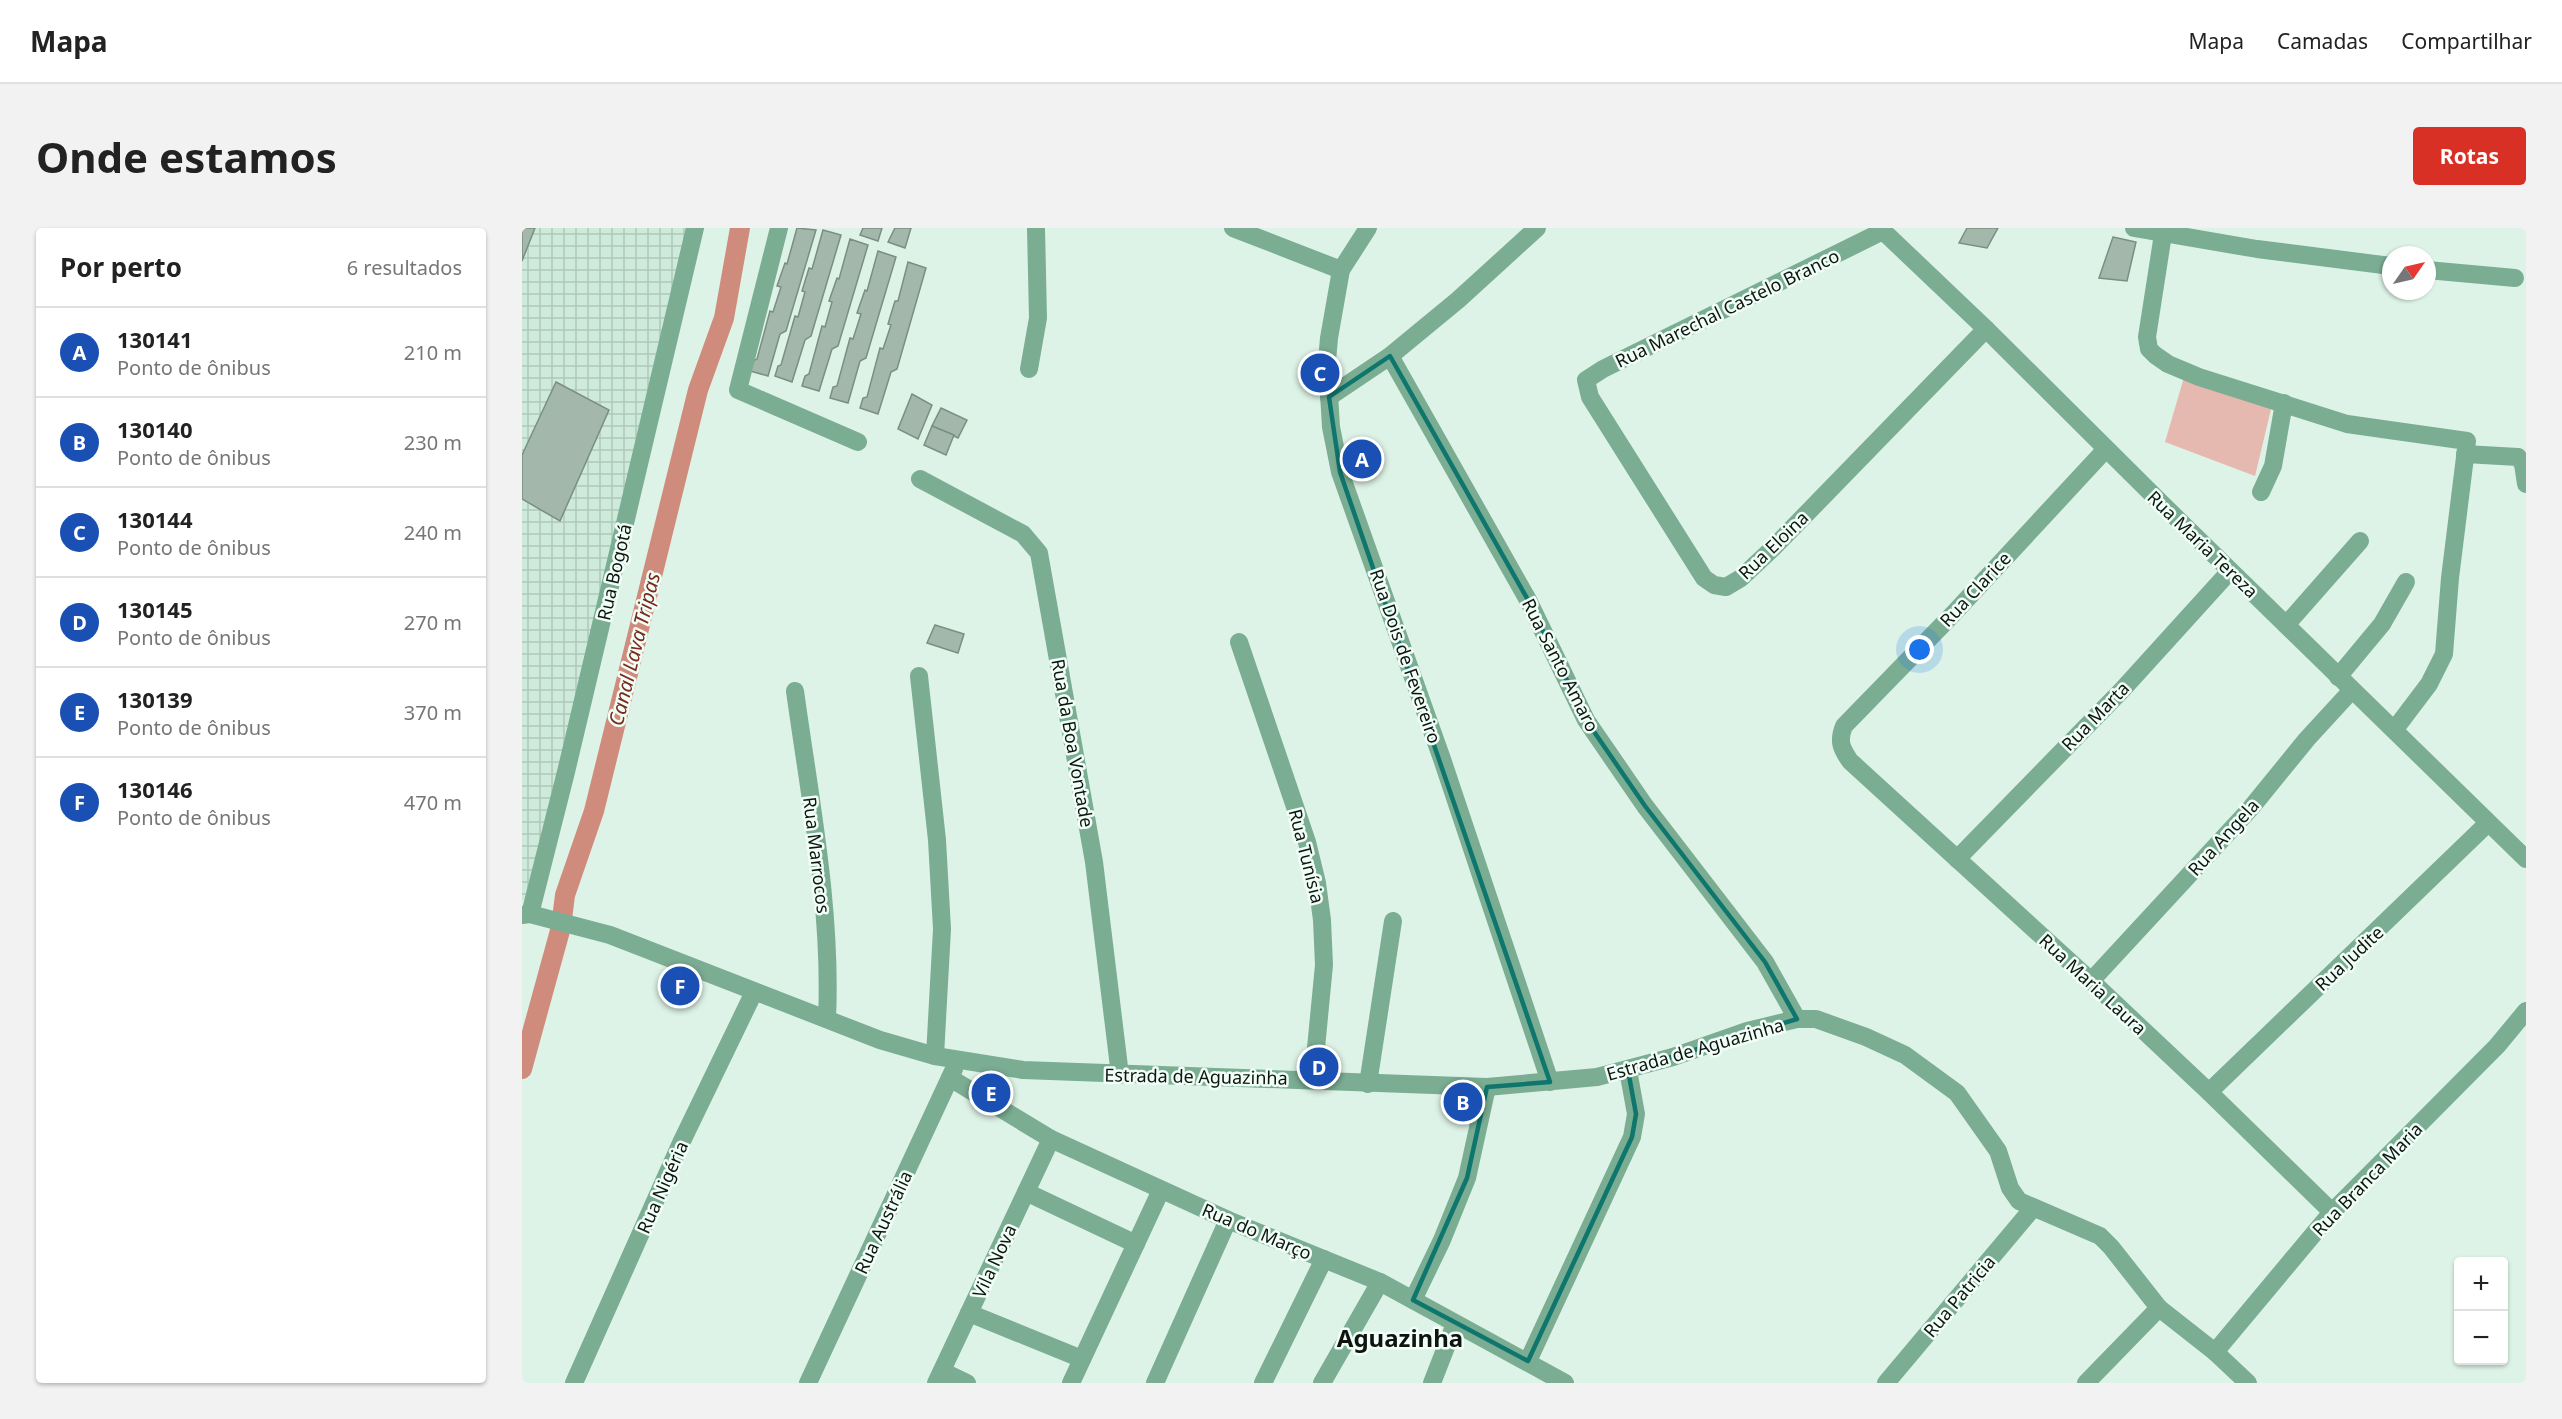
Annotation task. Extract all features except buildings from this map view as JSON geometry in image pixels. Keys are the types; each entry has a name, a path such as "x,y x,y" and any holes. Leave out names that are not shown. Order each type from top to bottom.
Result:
{"street":[{"name":"Rua Bogotá","path":"526,915 572,749 694,228"},
{"path":"779,228 738,390 858,442"},
{"path":"1029,369 1038,318 1036,228"},
{"path":"1233,228 1341,270"},
{"name":"Rua Dois de Fevereiro","path":"1368,228 1341,270 1329,338 1331,427 1340,472 1442,759 1550,1082"},
{"path":"1329,397 1390,356 1458,300 1537,228"},
{"name":"Rua Maria Tereza","path":"1883,229 2526,859"},
{"name":"Rua Marechal Castelo Branco","path":"1603,369 1883,229"},
{"path":"2139,229 2382,265"},
{"path":"2163,234 2147,337 2149,349 2168,364 2199,377 2347,424 2518,457 2523,464 2526,484"},
{"path":"2436,271 2515,278"},
{"name":"Rua Eloina","path":"1603,369 1586,380 1590,397 1704,578 1714,585 1726,587 1741,578 1773,548 1986,329"},
{"name":"Rua Santo Amaro","path":"1390,356 1528,600 1586,720 1645,806 1765,962 1797,1019"},
{"path":"2261,492 2273,466 2284,403"},
{"path":"2395,729 2428,684 2444,654 2450,578 2466,447"},
{"name":"Rua Clarice","path":"1850,761 1841,747 1839,737 1844,726 1946,621 2106,449"},
{"name":"Rua da Boa Vontade","path":"920,479 1023,534 1039,553 1094,862 1120,1075"},
{"path":"2286,625 2360,541"},
{"name":"Rua Marta","path":"1958,859 2122,690 2230,571"},
{"path":"2338,677 2382,624 2406,582"},
{"name":"Rua Tunísia","path":"1239,642 1307,842 1317,883 1322,920 1324,965 1313,1079"},
{"path":"919,676 937,840 941,918 935,1056"},
{"name":"Rua Angela","path":"2091,981 2250,809 2307,739 2352,690"},
{"name":"Rua Marrocos","path":"795,692 825,907 829,971 827,1019"},
{"name":"Rua Maria Laura","path":"1850,761 2091,981 2332,1212"},
{"name":"Rua Judite","path":"2209,1092 2488,823"},
{"name":"Estrada de Aguazinha","path":"526,915 596,930 880,1040 958,1061 1023,1070 1487,1087 1597,1077 1673,1057 1748,1030 1797,1019 1816,1019 1886,1046 1923,1066 1957,1093 1998,1151 2010,1188 2019,1200 2100,1236 2159,1308 2215,1352 2248,1383"},
{"path":"1368,1084 1393,921"},
{"name":"Rua Nigéria","path":"574,1383 681,1143 754,992"},
{"name":"Rua Branca Maria","path":"2215,1352 2332,1212 2497,1046 2526,1011"},
{"name":"Rua Austrália","path":"808,1383 958,1061"},
{"path":"1528,1361 1632,1137 1636,1114 1628,1070"},
{"name":"Rua do Março","path":"950,1078 1051,1139 1228,1220 1380,1282 1565,1383"},
{"path":"1413,1300 1442,1240 1467,1178 1487,1087"},
{"name":"Vila Nova","path":"939,1377 1051,1139"},
{"path":"1071,1383 1161,1190"},
{"path":"1026,1192 1136,1244"},
{"name":"Rua Patricia","path":"1886,1383 2033,1208"},
{"path":"1155,1383 1228,1220"},
{"path":"1263,1383 1324,1259"},
{"path":"1323,1383 1380,1282"},
{"path":"2086,1383 2159,1308"},
{"path":"969,1313 1082,1359"},
{"path":"1432,1383 1455,1324"},
{"path":"939,1377 967,1383"}],"highlighted area":[{"path":"1390,356 1528,600 1586,720 1645,806 1765,962 1797,1019 1628,1070 1636,1114 1632,1137 1528,1361 1413,1300 1467,1178 1487,1087 1550,1082 1340,472 1329,397"}],"shaded area":[{"path":"522,228 687,228 535,898 522,900"},
{"path":"2185,374 2273,401 2255,476 2165,442"}],"waterway":[{"name":"Canal Lava Tripas","path":"522,1069 561,927 565,895 594,811 698,390 724,318 740,228"}],"place":[{"name":"130144","path":"1320,373"},
{"name":"130141","path":"1362,459"},
{"name":"130146","path":"680,986"},
{"name":"130145","path":"1319,1067"},
{"name":"130139","path":"991,1093"},
{"name":"130140","path":"1463,1102"}],"district":[{"name":"Aguazinha","path":"1400,1337"}]}
